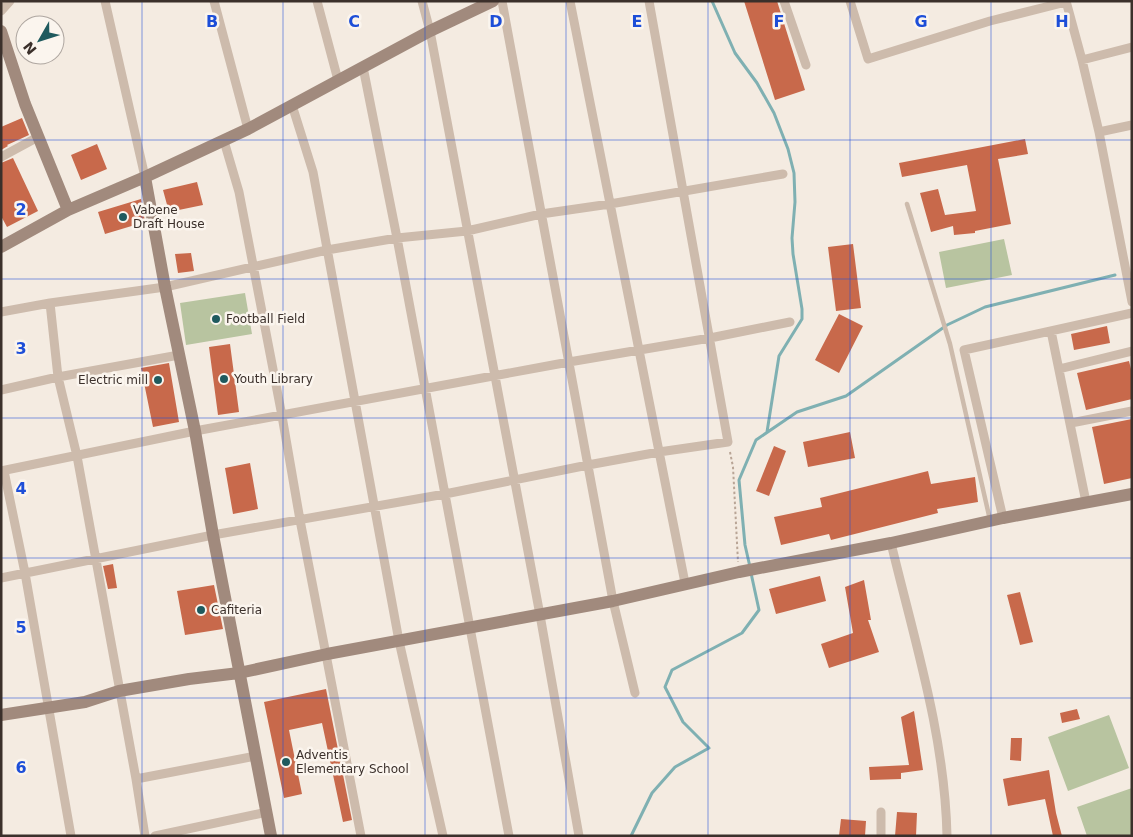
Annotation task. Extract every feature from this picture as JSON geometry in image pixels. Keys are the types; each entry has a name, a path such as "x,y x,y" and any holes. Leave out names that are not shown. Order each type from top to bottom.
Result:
{"street":[{"path":"1,11 10,1"},
{"path":"105,1 145,177 271,836"},
{"path":"214,1 248,130"},
{"path":"316,1 338,80"},
{"path":"422,1 430,31 515,480 579,836"},
{"path":"1,247 68,210 248,130 430,31 493,1"},
{"path":"502,1 613,601 635,694"},
{"path":"570,1 685,583"},
{"path":"1,578 213,535 445,494 659,452 728,442 649,1"},
{"path":"784,1 806,65"},
{"path":"850,1 868,59 990,21 1066,2 1099,132 1132,302"},
{"path":"1,30 16,79 68,210"},
{"path":"1082,60 1132,47"},
{"path":"363,68 397,238 509,836"},
{"path":"292,105 313,172 399,641 443,836"},
{"path":"1099,132 1132,125"},
{"path":"1,157 38,136"},
{"path":"224,141 239,192 254,268 361,836"},
{"path":"1,312 50,303 165,287 327,250 397,238 467,231 541,214 783,174"},
{"path":"50,303 58,377 77,456 145,836"},
{"path":"996,520 964,350 1132,313"},
{"path":"71,836 25,573 3,471 195,431 790,322"},
{"path":"1051,331 1086,502"},
{"path":"1059,369 1132,351"},
{"path":"1,390 58,377 179,355"},
{"path":"1071,424 1132,411"},
{"path":"1,716 85,702 119,691 239,673 327,654 540,616 741,571 891,543 996,520 1132,494"},
{"path":"891,543 934,722 938,743 947,836"},
{"path":"136,779 256,756"},
{"path":"156,836 267,812"},
{"path":"881,812 881,836"}],"lane":[{"path":"907,204 950,344 996,520"}],"path":[{"path":"728,442 733,467 741,571"}],"green space":[{"path":"1004,239 1012,275 946,288 939,252"},
{"name":"Football Field","path":"245,293 252,334 186,345 180,303"},
{"path":"1109,715 1129,768 1068,791 1048,737"},
{"path":"1132,788 1132,836 1087,836 1077,807"}],"building":[{"path":"744,1 777,1 805,90 775,100"},
{"path":"22,118 29,135 7,145 1,150 1,127"},
{"path":"1025,139 1028,154 998,159 1011,224 975,231 975,233 954,235 953,226 931,232 920,193 938,189 945,215 976,211 967,165 902,177 899,163"},
{"path":"97,144 107,169 81,180 71,155"},
{"path":"13,158 38,211 7,227 1,216 1,163"},
{"path":"197,182 203,205 169,212 163,190"},
{"name":"Vabene Draft House","path":"141,199 145,222 105,234 98,212"},
{"path":"853,244 861,308 836,311 828,247"},
{"path":"191,253 194,271 178,273 175,254"},
{"path":"839,314 863,326 839,373 815,360"},
{"path":"1107,326 1110,343 1074,350 1071,334"},
{"name":"Youth Library","path":"230,344 239,412 218,415 209,347"},
{"path":"1129,361 1132,373 1132,399 1086,410 1077,373"},
{"name":"Electric mill","path":"169,363 179,422 153,427 141,368"},
{"path":"1132,419 1132,478 1104,484 1092,427"},
{"path":"850,432 855,458 808,467 803,442"},
{"path":"774,446 786,451 769,496 756,491"},
{"path":"250,463 258,509 233,514 225,468"},
{"path":"928,471 931,484 975,477 978,502 937,509 938,513 831,540 829,534 781,545 774,517 822,507 820,498"},
{"path":"113,564 117,588 108,589 103,566"},
{"path":"820,576 826,601 776,614 769,589"},
{"path":"864,580 871,620 868,620 879,652 829,668 821,644 853,633 845,587"},
{"name":"Cafiteria","path":"214,585 223,629 185,635 177,591"},
{"path":"1020,592 1033,642 1020,645 1007,595"},
{"name":"Adventis Elementary School","path":"326,689 352,820 343,822 322,723 289,730 302,794 284,798 264,702"},
{"path":"1077,709 1080,719 1062,723 1060,713"},
{"path":"914,711 923,770 901,773 901,779 870,780 869,767 909,765 901,717"},
{"path":"1011,738 1022,738 1021,761 1010,760"},
{"path":"1049,770 1062,836 1053,836 1045,799 1008,806 1003,779"},
{"path":"897,812 917,813 916,836 895,836"},
{"path":"841,819 866,821 865,836 839,836"}],"waterway":[{"path":"712,1 735,53 757,83 774,113 788,149 794,173 795,202 792,238 802,319 779,356 767,432"},
{"path":"750,567 745,545 739,480 756,440 797,412 846,396 947,325 985,307 1115,275"},
{"path":"631,836 652,793 675,767 709,748 683,722 665,687 672,670 742,633 759,610 751,573"}],"place":[{"name":"Vabene Draft House","path":"123,217"},
{"name":"Football Field","path":"216,319"},
{"name":"Youth Library","path":"224,379"},
{"name":"Electric mill","path":"158,380"},
{"name":"Cafiteria","path":"201,610"},
{"name":"Adventis Elementary School","path":"286,762"}]}
